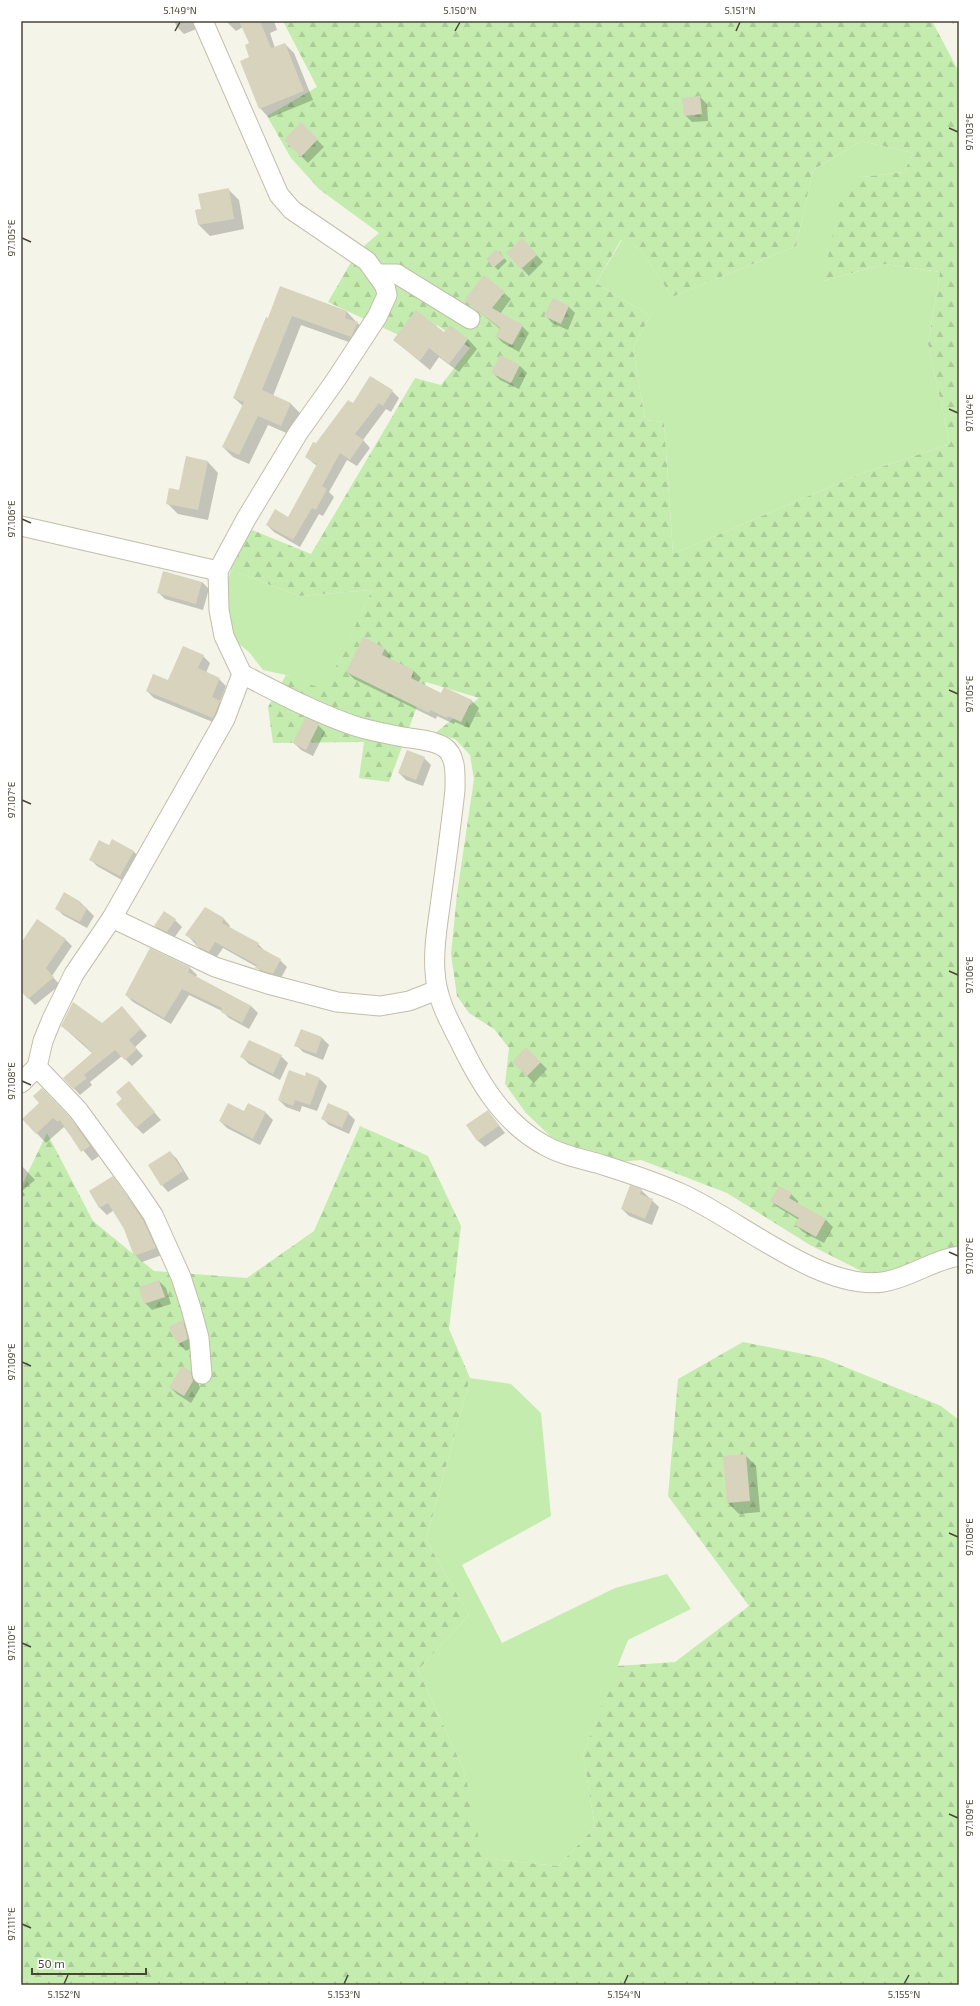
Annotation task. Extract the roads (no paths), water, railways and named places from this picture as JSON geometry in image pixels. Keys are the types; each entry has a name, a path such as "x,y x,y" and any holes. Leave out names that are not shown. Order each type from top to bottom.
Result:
{"street":[{"path":"203,21 279,195 292,210 367,261 378,274 385,286 386,295 377,317 335,381 298,433 246,519 218,570 219,610 224,636 242,674 304,706 330,717 377,732 434,743 445,748 452,756 455,772 455,790 436,942 435,970 437,990 445,1012 474,1071 509,1119 525,1133 545,1146 566,1154 636,1175 686,1195 716,1210 793,1257 822,1271 844,1278 865,1282 883,1282 959,1256"},
{"path":"378,274 397,274 470,319"},
{"path":"21,526 218,570"},
{"path":"21,1083 37,1067 49,1026 71,980 112,918 225,719 242,674"},
{"path":"112,918 215,967 268,984 337,1002 380,1006 409,1001 437,990"},
{"path":"37,1067 78,1110 134,1186 153,1215 180,1277 191,1308 199,1338 202,1374"}]}
